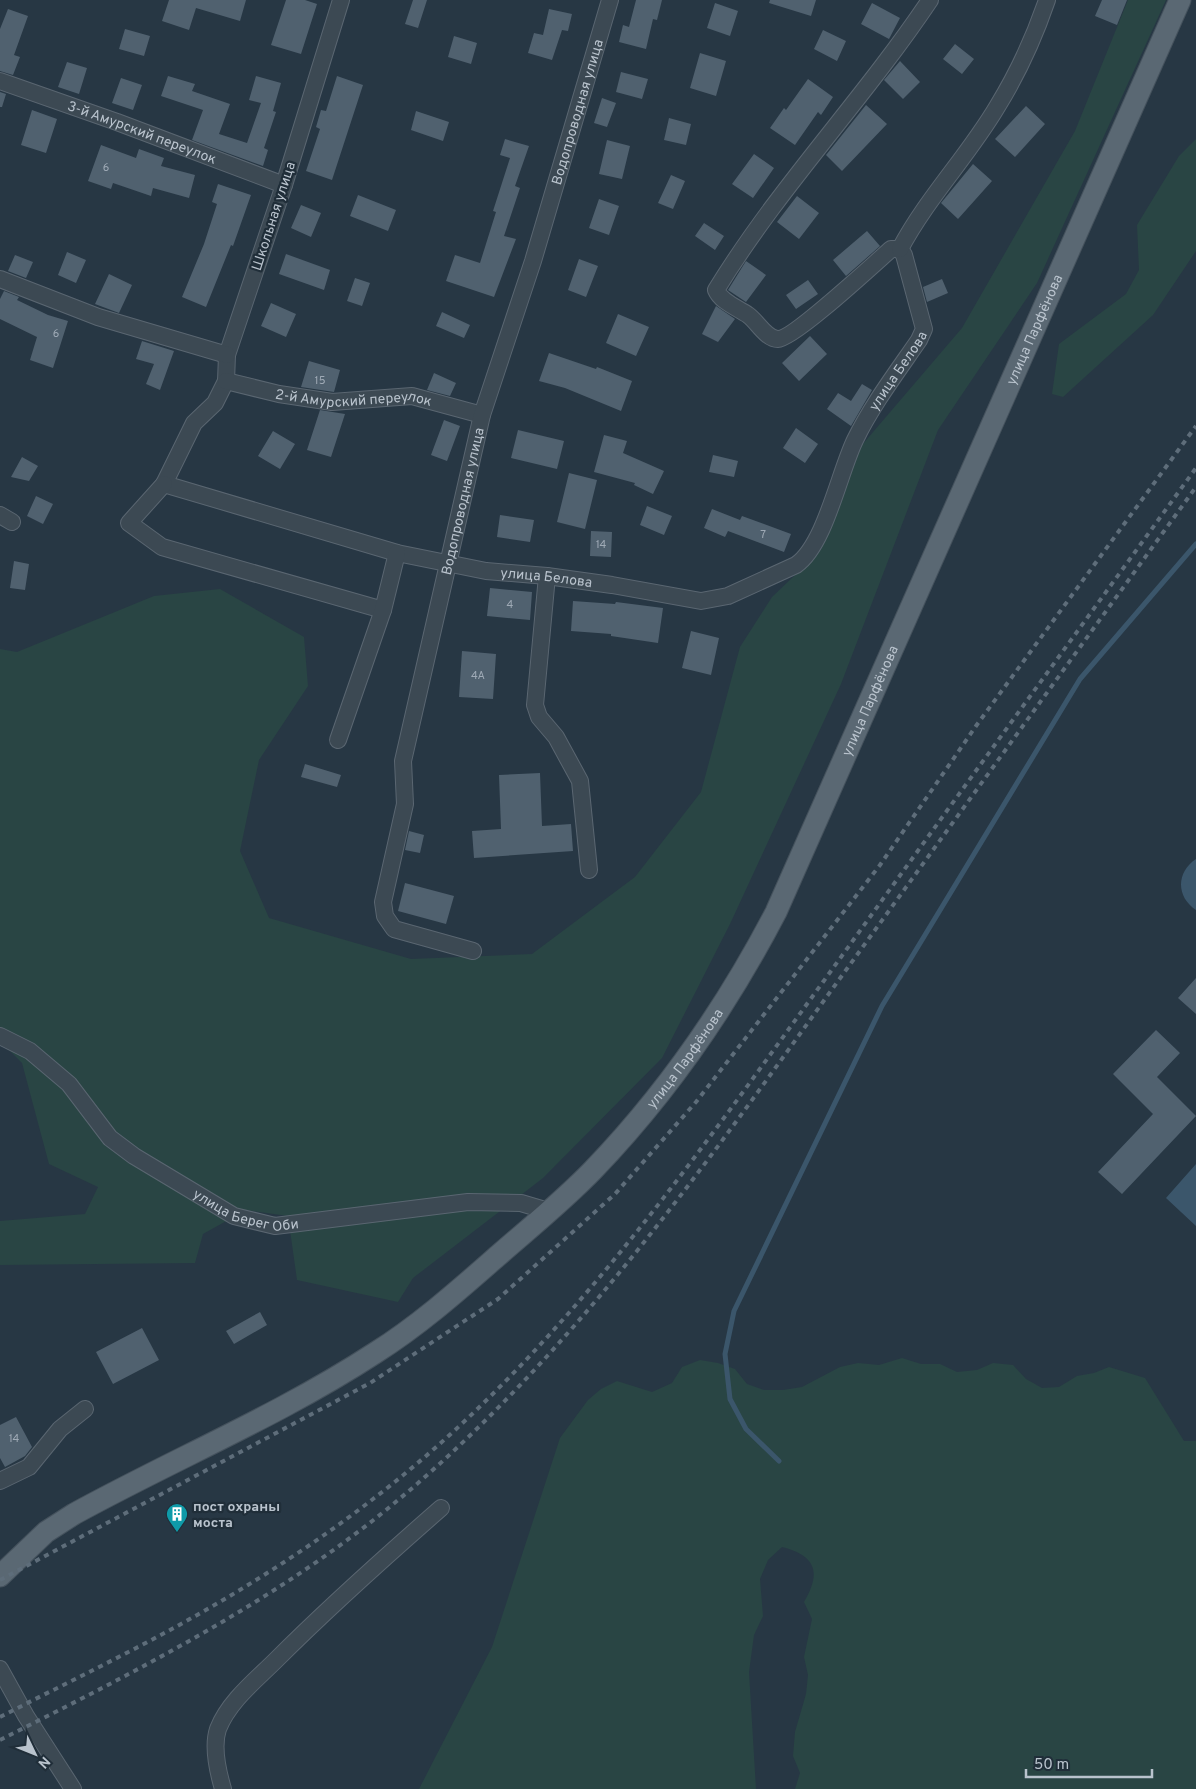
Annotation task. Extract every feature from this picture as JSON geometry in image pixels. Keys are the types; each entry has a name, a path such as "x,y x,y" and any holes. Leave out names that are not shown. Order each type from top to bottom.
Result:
{"main road":[{"name":"улица Парфёнова","path":"0,1576 46,1532 67,1518 331,1380 376,1353 432,1314 592,1171 670,1082 743,974 776,912 1180,0"}],"street":[{"name":"Школьная улица","path":"164,484 194,423 215,403 226,380 227,355 284,186 341,0"},
{"name":"Водопроводная улица","path":"473,951 394,928 385,916 383,902 405,804 403,761 482,415 533,261 610,0"},
{"path":"930,0 871,82 789,187 716,290 725,300 752,317 770,336 777,339 786,336 830,302 891,249 900,249 914,224 997,108 1033,41 1047,0"},
{"name":"3-й Амурский переулок","path":"0,81 117,122 284,186"},
{"name":"улица Белова","path":"164,484 397,552 486,572 547,576 612,585 701,601 728,596 796,565 806,558 834,496 856,439 919,340 924,329 904,255 900,249"},
{"path":"0,279 98,317 227,355"},
{"name":"2-й Амурский переулок","path":"226,380 279,394 332,402 412,396 482,415"},
{"path":"164,484 129,522 162,547 383,610"},
{"path":"338,740 383,610 397,552"},
{"path":"547,576 535,705 539,717 556,737 580,781 583,794 589,870"},
{"name":"улица Берег Оби","path":"0,1036 30,1052 69,1084 110,1138 134,1156 234,1216 275,1226 468,1202 521,1203 548,1211"},
{"path":"0,1481 29,1467 60,1429 85,1409"},
{"path":"224,1789 219,1775 216,1752 218,1730 238,1698 333,1603 441,1508"},
{"path":"0,1669 26,1716 73,1789"}],"green space":[{"path":"1128,0 1166,0 1037,283 938,430 841,684 730,924 662,1058 543,1178 413,1278 398,1302 297,1280 288,1216 246,1210 203,1234 195,1263 0,1265 0,1221 85,1214 98,1187 49,1164 22,1063 0,1041 0,649 17,652 154,596 220,589 304,637 308,686 259,760 240,851 269,918 411,959 532,954 635,877 701,792 740,647 772,597 812,559 856,452 962,328 1075,131"},
{"path":"1196,139 1196,251 1153,315 1063,397 1052,394 1059,344 1126,294 1139,270 1137,225 1179,156"},
{"path":"902,1358 921,1364 940,1364 957,1372 977,1370 993,1363 1013,1365 1026,1379 1042,1388 1059,1387 1077,1376 1094,1373 1109,1367 1145,1378 1184,1441 1196,1441 1196,1789 795,1789 800,1773 793,1756 795,1732 806,1694 808,1675 804,1657 812,1619 804,1602 813,1582 814,1574 809,1561 803,1555 782,1547 768,1560 760,1579 763,1616 754,1635 749,1672 756,1789 419,1789 492,1647 560,1438 588,1400 601,1389 617,1381 652,1392 672,1383 682,1367 700,1360 718,1363 735,1369 747,1384 764,1390 783,1390 802,1387 840,1367 858,1363 879,1365"}],"water":[{"path":"1196,859 1196,910 1189,905 1182,892 1181,884 1182,877 1189,864"},
{"path":"1196,1164 1196,1226 1166,1198"}],"building":[{"path":"169,0 246,0 240,21 196,8 189,30 162,21"},
{"path":"286,0 305,0 317,4 301,54 271,45"},
{"path":"413,0 427,0 418,28 405,24"},
{"path":"636,0 662,0 657,20 653,19 646,49 619,42 623,25 629,27"},
{"path":"770,0 816,0 811,16 769,3"},
{"path":"1102,0 1127,0 1117,25 1095,16"},
{"path":"715,3 738,11 730,36 707,28"},
{"path":"872,3 900,18 889,39 861,24"},
{"path":"8,9 28,16 14,55 20,57 13,75 0,71 0,29"},
{"path":"549,9 572,14 568,31 562,30 552,60 528,53 534,33 543,35"},
{"path":"125,29 150,36 144,56 119,49"},
{"path":"823,30 846,41 837,61 814,49"},
{"path":"454,36 477,43 471,64 448,57"},
{"path":"955,44 974,59 962,74 943,59"},
{"path":"700,53 726,61 716,96 690,88"},
{"path":"900,61 920,82 903,99 884,80"},
{"path":"67,62 87,68 79,94 58,87"},
{"path":"621,72 648,79 642,99 616,92"},
{"path":"168,76 195,84 192,91 230,104 219,134 247,143 261,103 249,100 256,76 281,83 273,111 276,112 264,148 268,150 263,166 192,140 203,110 161,96"},
{"path":"337,76 363,85 332,180 306,171 320,129 316,127 321,110 326,111"},
{"path":"121,78 142,85 133,110 112,103"},
{"path":"808,79 833,97 821,115 818,112 795,145 770,128 784,108 786,110"},
{"path":"0,92 6,94 2,107 0,107"},
{"path":"602,98 616,103 607,127 594,123"},
{"path":"866,105 887,124 842,171 826,155"},
{"path":"1026,106 1045,124 1015,157 995,139"},
{"path":"32,110 57,119 46,153 21,145"},
{"path":"416,111 449,122 443,141 411,130"},
{"path":"669,118 691,124 686,145 664,140"},
{"path":"505,139 529,146 515,186 520,188 504,236 516,239 494,297 446,281 455,255 480,263 496,212 493,211 510,158 500,155"},
{"path":"607,140 630,146 622,179 599,174"},
{"path":"101,145 136,158 139,149 164,158 161,166 195,175 189,198 153,188 151,196 113,183 111,189 88,181"},
{"path":"754,154 774,168 753,198 732,184"},
{"path":"973,164 992,181 958,219 941,203"},
{"path":"671,175 685,181 673,209 658,203"},
{"path":"218,184 251,195 233,246 231,245 206,307 182,297 204,244 217,204 212,202"},
{"path":"358,195 396,210 388,231 350,216"},
{"path":"797,196 819,213 799,239 777,222"},
{"path":"599,199 619,206 609,235 589,228"},
{"path":"301,205 321,213 311,237 291,228"},
{"path":"704,223 724,236 715,250 695,236"},
{"path":"867,231 880,246 846,276 833,260"},
{"path":"67,252 86,260 76,283 58,275"},
{"path":"286,254 330,270 324,290 279,274"},
{"path":"15,255 33,262 26,278 8,271"},
{"path":"579,259 598,266 586,297 568,290"},
{"path":"746,261 766,275 746,302 728,290"},
{"path":"109,274 132,285 119,313 95,304"},
{"path":"355,278 370,283 362,306 347,301"},
{"path":"942,279 948,293 927,302 923,287"},
{"path":"808,280 818,294 796,309 786,295"},
{"path":"4,291 19,297 17,300 48,315 68,321 53,368 30,360 37,337 0,319 0,299"},
{"path":"271,303 296,314 286,337 261,326"},
{"path":"716,306 735,319 718,342 702,334"},
{"path":"442,312 470,325 464,338 436,326"},
{"path":"618,314 649,327 636,356 606,343"},
{"path":"810,336 827,354 799,381 782,363"},
{"path":"142,341 174,351 160,390 146,384 154,364 136,359"},
{"path":"549,353 596,369 597,367 632,381 621,411 565,388 539,381"},
{"path":"309,361 340,370 334,392 301,387"},
{"path":"434,373 456,383 450,396 427,390"},
{"path":"862,384 872,390 851,426 827,409 838,393 851,401"},
{"path":"320,410 345,414 331,457 307,450"},
{"path":"444,420 460,426 447,461 431,455"},
{"path":"796,428 818,444 805,463 783,448"},
{"path":"518,430 564,441 557,469 511,458"},
{"path":"273,431 295,444 280,469 258,456"},
{"path":"604,435 627,441 623,453 664,471 653,494 634,485 635,483 594,472"},
{"path":"713,455 738,461 734,477 709,472"},
{"path":"22,457 38,466 29,481 11,477"},
{"path":"569,473 597,480 585,529 557,522"},
{"path":"36,496 53,504 43,524 27,516"},
{"path":"647,506 672,516 664,535 640,525"},
{"path":"712,509 740,520 742,516 791,534 784,552 728,531 725,537 704,528"},
{"path":"500,515 534,520 530,542 497,537"},
{"path":"591,531 612,532 611,557 590,556"},
{"path":"14,561 29,564 25,590 10,588"},
{"path":"490,588 532,592 530,620 487,616"},
{"path":"573,601 615,604 616,602 663,608 658,643 611,636 611,634 571,631"},
{"path":"691,631 719,638 711,675 682,668"},
{"path":"462,651 496,654 493,699 459,697"},
{"path":"305,764 341,775 337,787 301,777"},
{"path":"540,773 542,826 571,824 573,851 474,858 472,831 501,829 499,775"},
{"path":"409,831 424,835 420,853 405,850"},
{"path":"405,883 454,896 446,924 398,911"},
{"path":"1196,978 1196,1014 1178,998"},
{"path":"1156,1030 1180,1053 1157,1077 1196,1116 1122,1194 1098,1172 1153,1114 1113,1074"},
{"path":"260,1312 267,1325 234,1344 226,1331"},
{"path":"142,1328 159,1360 113,1384 96,1352"},
{"path":"16,1417 32,1447 25,1456 5,1467 0,1458 0,1425"}],"waterway":[{"path":"779,1461 746,1429 730,1399 725,1354 734,1311 882,1006 1080,679 1196,544"}],"railway":[{"path":"0,1580 370,1383 498,1299 615,1194 696,1102 880,865 976,726 1196,426"},
{"path":"0,1717 179,1625 290,1558 373,1499 439,1444 501,1385 560,1323 670,1190 1196,468"},
{"path":"0,1740 150,1663 248,1606 295,1576 342,1544 386,1510 451,1453 513,1393 571,1330 626,1264 732,1128 1196,487"}],"place":[{"name":"пост охраны моста","path":"177,1533"}]}
